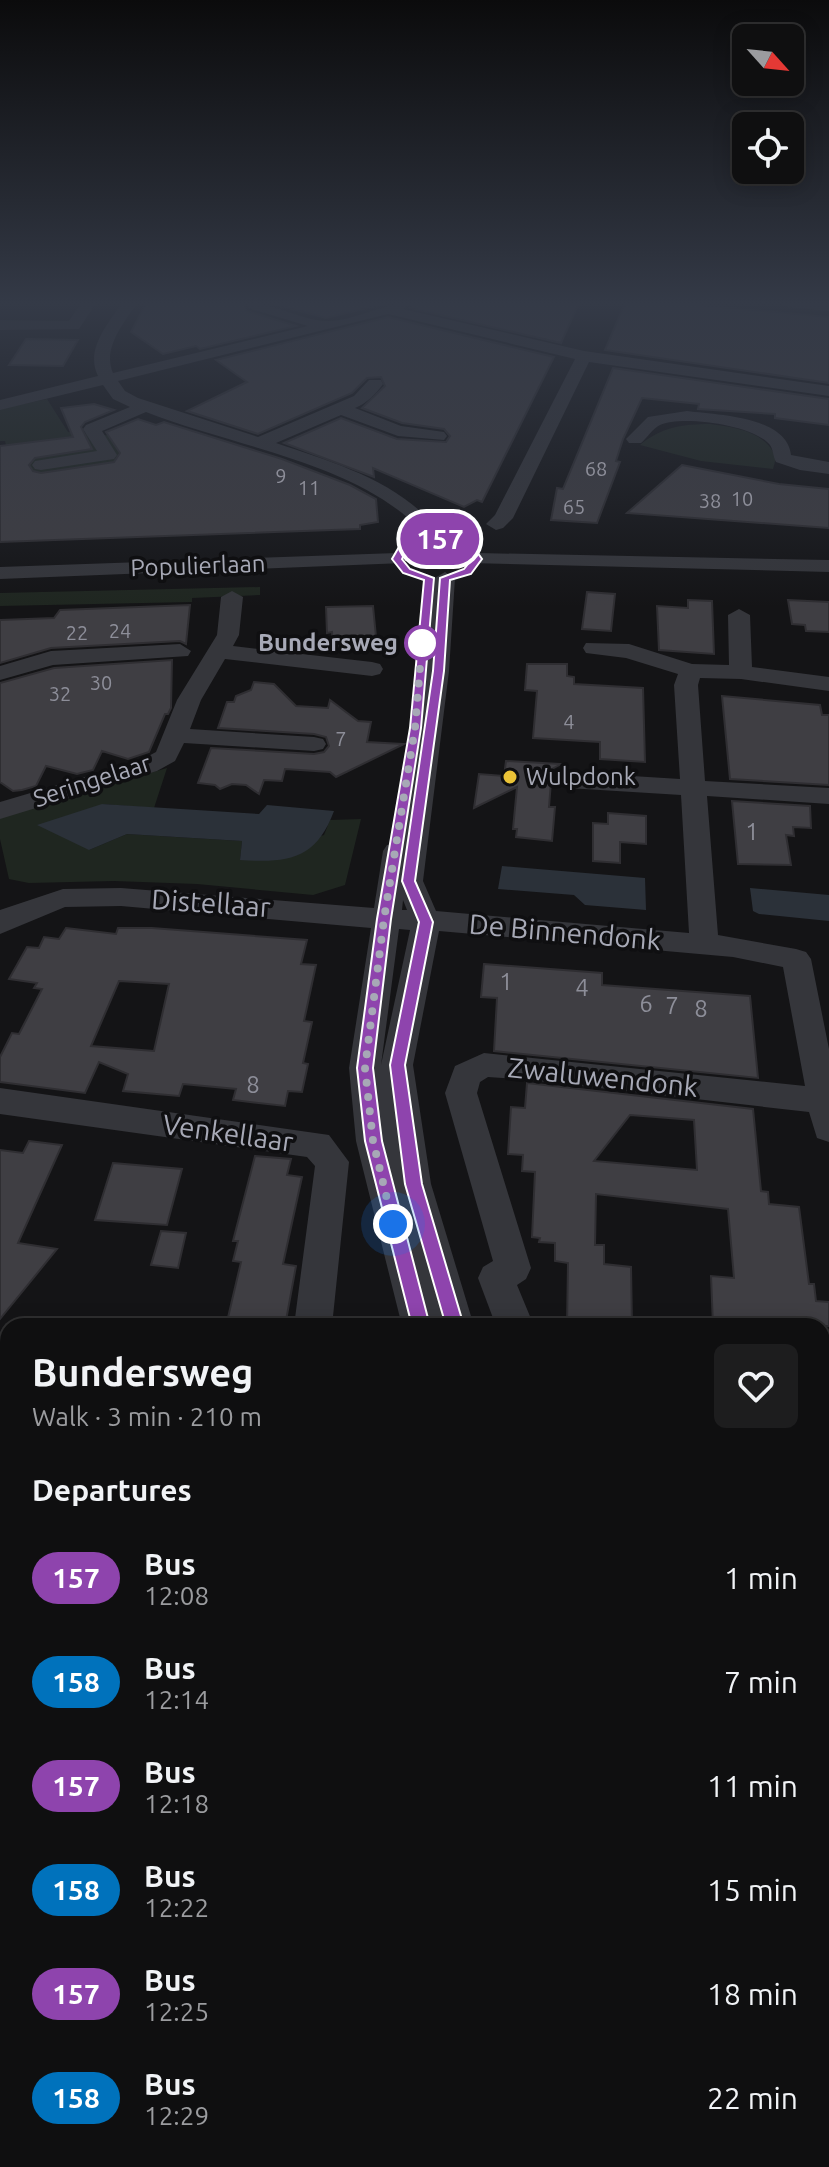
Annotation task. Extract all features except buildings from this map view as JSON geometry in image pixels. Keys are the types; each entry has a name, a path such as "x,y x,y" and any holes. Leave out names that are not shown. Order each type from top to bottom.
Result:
{"street":[{"path":"141,404 330,468 397,500 420,516 435,539"},
{"path":"258,444 352,404"},
{"path":"496,524 503,518 560,404"},
{"path":"41,465 108,455 92,429 146,406"},
{"path":"342,409 398,431 438,436"},
{"path":"635,439 654,421 663,418 718,418 763,430 781,445 782,458 800,465 829,468"},
{"path":"435,539 469,547 477,559 468,571 430,577 400,566 397,559 403,547 435,539"},
{"name":"Populierlaan","path":"0,557 370,545"},
{"name":"Populierlaan","path":"0,573 397,559"},
{"path":"477,559 829,566"},
{"path":"773,567 829,578"},
{"path":"419,1318 373,1141 365,1068 384,919 415,728 430,577"},
{"path":"430,577 438,671 409,881 426,922 397,1065 414,1184 453,1318"},
{"path":"176,735 189,700 228,635 232,597"},
{"path":"739,615 741,672"},
{"path":"594,648 629,651 690,671 741,672 829,684"},
{"path":"0,673 51,658 180,651"},
{"path":"218,651 372,669"},
{"name":"De Binnendonk","path":"690,671 686,685 691,786 704,945"},
{"name":"Seringelaar","path":"0,811 148,766 166,756 176,735 314,744"},
{"path":"568,781 829,796"},
{"name":"Distellaar","path":"2,916 63,898 121,897 426,922"},
{"name":"De Binnendonk","path":"426,922 468,922 733,947 796,959 820,1037 826,1115"},
{"name":"Zwaluwendonk","path":"512,1318 496,1278 513,1268 461,1093 466,1075 484,1065 529,1068 826,1115"},
{"name":"Venkellaar","path":"0,1101 317,1145 332,1162 314,1318"}],"shaded area":[{"path":"23,404 50,404 68,432 118,436 151,497 17,492 5,441 0,441 0,409"},
{"path":"710,424 749,432 765,442 776,458 773,469 701,461 640,445 656,434 673,428"},
{"path":"437,550 456,553 460,563 440,570 423,565 422,556"},
{"path":"260,587 260,595 192,598 192,602 0,606 0,593"},
{"path":"167,768 154,808 102,804 89,850 127,834 242,841 240,860 324,835 330,820 361,819 345,885 313,895 197,884 114,881 29,883 9,879 0,839 0,817"},
{"path":"102,804 259,814 267,805 334,811 327,827 309,849 286,859 272,860 240,860 242,841 127,834 89,850 37,825"},
{"path":"502,866 645,878 646,910 585,905 574,895 498,889"},
{"path":"750,888 829,895 829,921 759,914 753,911"}],"bus line":[{"name":"157","path":"419,1318 373,1141 365,1068 384,919 415,728 429,578 407,571 397,559 403,547 412,543 448,539 469,547 477,559 475,566 468,571 445,578 438,671 409,881 426,922 420,964 397,1065 414,1184 453,1318"}],"place":[{"name":"Bundersweg","path":"422,643"},
{"name":"Wulpdonk","path":"510,777"}],"route":[{"path":"393,1224 373,1141 365,1068 384,919 415,728 422,643"}]}
